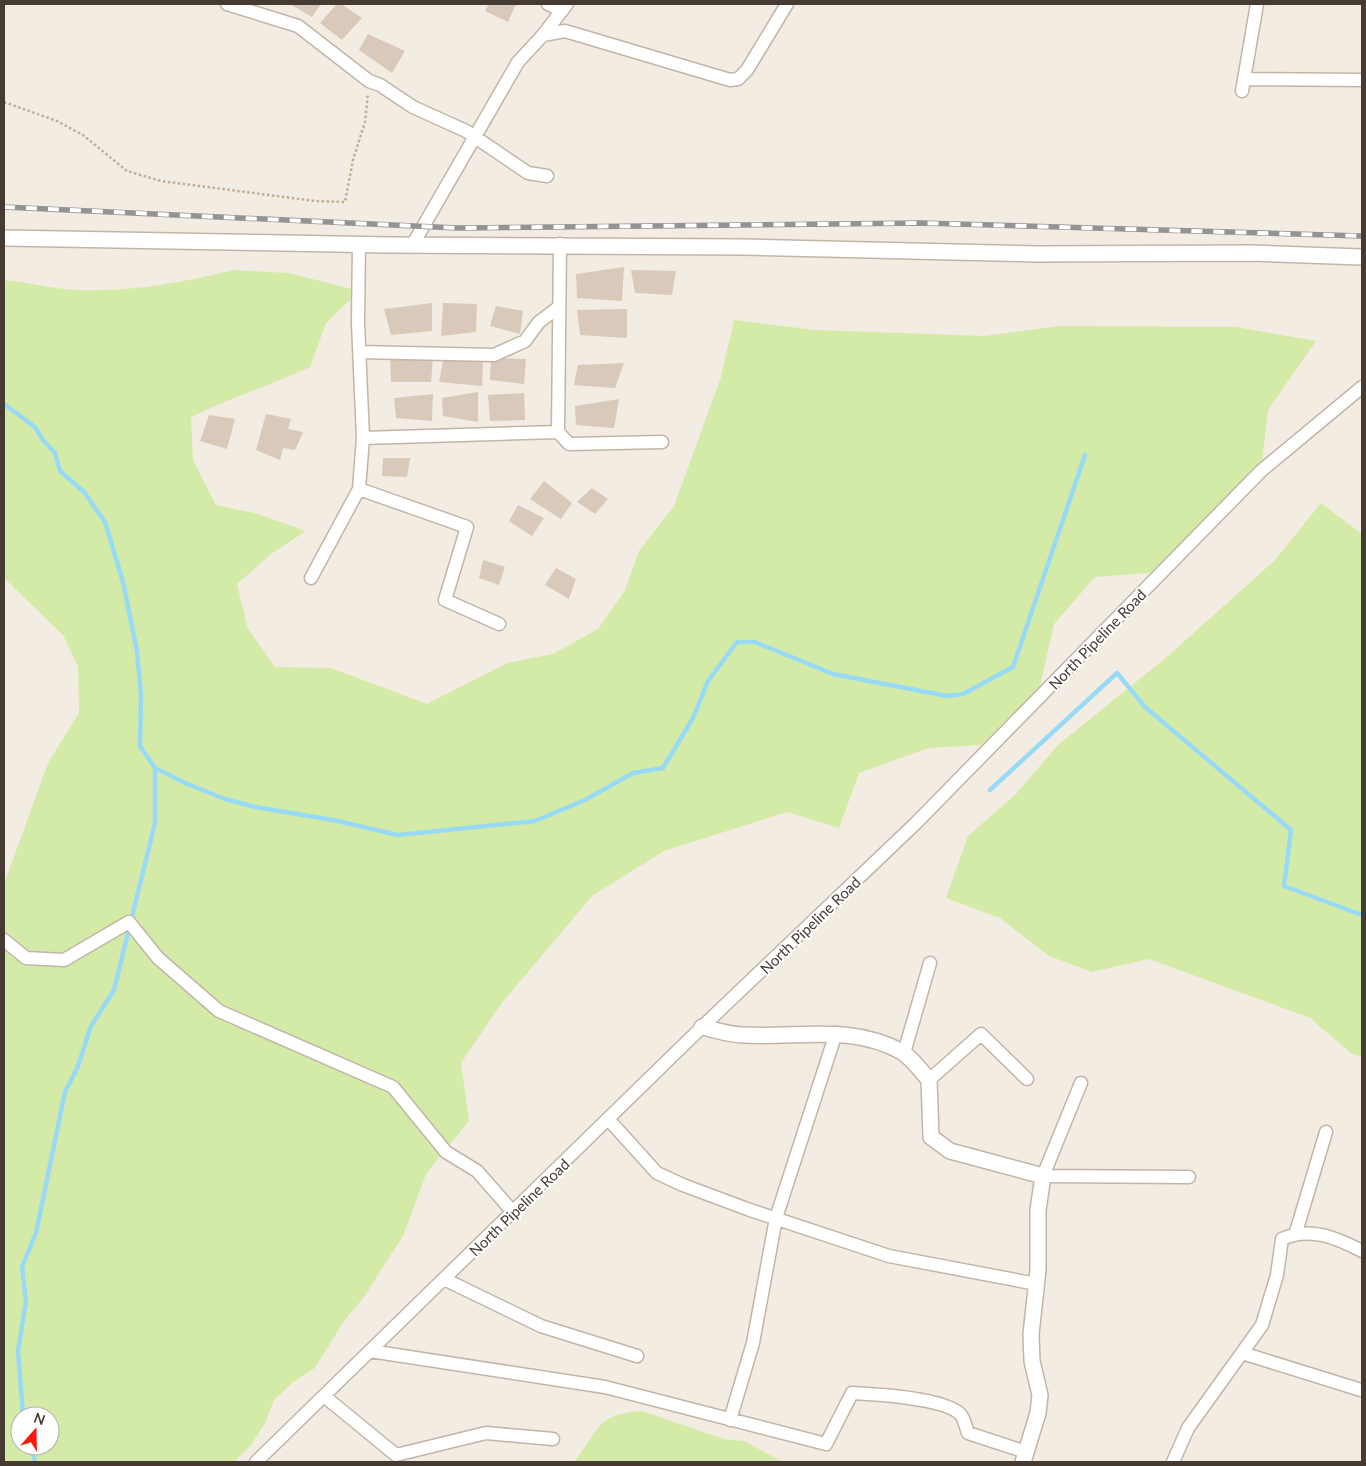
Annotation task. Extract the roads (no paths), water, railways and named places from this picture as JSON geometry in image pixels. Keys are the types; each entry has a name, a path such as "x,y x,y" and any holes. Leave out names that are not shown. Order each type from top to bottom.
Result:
{"street":[{"path":"227,4 298,26 369,81 380,85 413,107 466,131 528,172 547,176"},
{"path":"412,244 476,138 518,62 565,7 548,4"},
{"path":"543,35 565,31 730,80 738,79 747,70 786,4"},
{"path":"1257,4 1244,85 1362,80"},
{"path":"4,238 412,244 560,244 1037,254 1251,253 1362,257"},
{"path":"311,578 359,489 363,438 359,243"},
{"path":"560,244 558,432 569,444 662,442"},
{"path":"360,352 494,355 525,341 539,322 559,307"},
{"name":"North Pipeline Road","path":"256,1462 609,1120 702,1027 916,824 1261,471 1362,387"},
{"path":"363,438 558,432"},
{"path":"359,489 467,527 446,600 499,624"},
{"path":"4,940 26,958 64,960 130,922 158,958 219,1011 393,1086 446,1152 477,1171 513,1212"},
{"path":"904,1053 930,963"},
{"path":"702,1027 741,1035 783,1036 836,1033 871,1038 904,1053 929,1080 931,1137 950,1151 1043,1176 1189,1177"},
{"path":"730,1420 753,1343 776,1218 836,1033"},
{"path":"929,1080 981,1034 1027,1079"},
{"path":"370,1351 605,1387 826,1444 852,1393 890,1394 948,1406 960,1414 968,1433 1025,1457 1038,1413 1040,1395 1032,1361 1031,1334 1037,1284 1038,1210 1043,1176 1081,1083"},
{"path":"609,1120 657,1173 776,1218 888,1256 1037,1284"},
{"path":"1296,1232 1326,1132"},
{"path":"1172,1462 1188,1428 1262,1325 1277,1275 1282,1239 1296,1232 1333,1236 1362,1251"},
{"path":"444,1279 541,1326 637,1356"},
{"path":"1242,1353 1362,1390"},
{"path":"324,1396 396,1455 486,1433 553,1439"}],"waterway":[{"path":"4,404 35,427 43,440 55,453 60,471 84,492 105,522 123,582 137,651 141,695 140,746 155,768 185,783 225,799 255,807 333,820 398,835 535,821 585,800 633,773 663,768 693,718 708,681 737,642 755,642 833,674 947,696 963,694 1013,667 1085,455"},
{"path":"990,790 1117,673 1145,707 1291,830 1284,886 1362,915"},
{"path":"22,1406 18,1351 26,1302 22,1267 36,1233 65,1092 78,1066 91,1026 114,990 155,823 155,768"},
{"path":"34,1456 35,1462"}],"railway":[{"path":"4,207 457,228 921,223 1362,236"}]}
